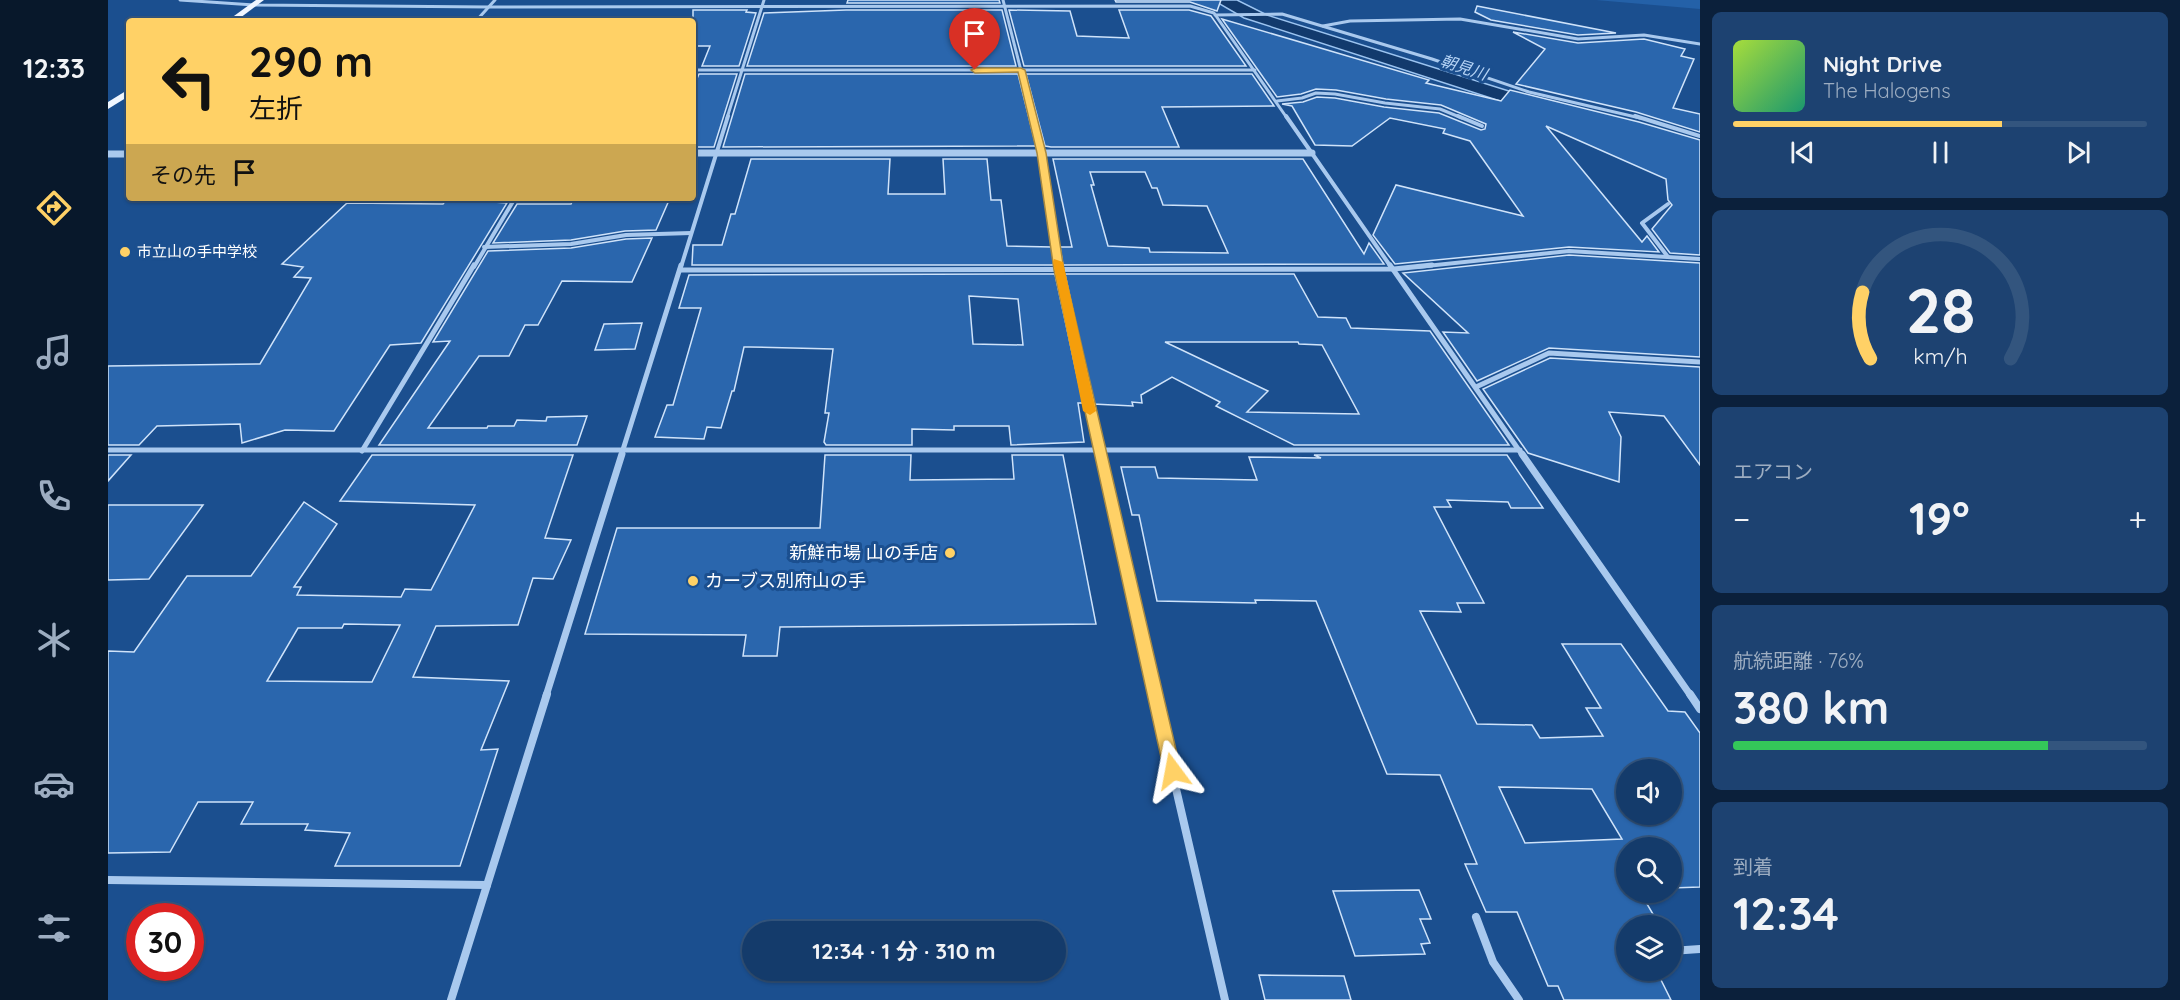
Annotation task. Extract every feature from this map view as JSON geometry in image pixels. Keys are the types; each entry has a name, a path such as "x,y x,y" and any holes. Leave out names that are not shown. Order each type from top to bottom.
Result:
{"main road":[{"path":"235,18 257,3"},
{"path":"108,106 126,94"}],"street":[{"path":"180,0 489,7 763,3 1004,3 1203,8 1215,15 1277,101 1700,709"},
{"path":"479,18 495,0"},
{"path":"451,1000 763,3"},
{"path":"1004,3 1042,153 1059,270 1098,451 1226,1000"},
{"path":"1215,15 1282,14 1432,59 1529,92 1614,110 1700,136"},
{"path":"1320,27 1350,21 1460,20 1485,22 1578,39 1644,35 1700,44"},
{"path":"696,70 1255,70"},
{"path":"1277,101 1302,98 1316,93 1335,94 1385,104 1440,109 1482,126"},
{"path":"696,153 1312,153"},
{"path":"108,154 126,154"},
{"path":"362,451 513,201"},
{"path":"1668,204 1642,223 1668,256"},
{"path":"484,247 571,244 626,235 691,233"},
{"path":"680,270 1394,269 1569,251 1700,260"},
{"path":"1476,387 1549,353 1700,362"},
{"path":"108,450 1520,450"},
{"path":"108,880 487,885"},
{"path":"1476,917 1493,962 1519,1000"},
{"path":"1682,950 1700,949"}],"shaded area":[{"path":"1213,0 1237,0 1267,15 1512,92 1685,137 1500,101 1244,18"},
{"path":"1596,0 1700,0 1700,9"}],"building":[{"path":"848,0 999,0 1000,3 847,3"},
{"path":"1115,0 1221,0 1217,11 1190,2 1116,2"},
{"path":"1477,6 1616,33 1578,35 1491,20 1475,12"},
{"path":"693,10 747,10 746,12 756,13 739,66 702,66 710,46 696,46 696,18 693,18"},
{"path":"846,10 1002,10 1016,66 747,66 764,13"},
{"path":"1009,10 1070,11 1077,36 1129,38 1119,10 1189,10 1211,16 1246,66 1024,66"},
{"path":"1222,19 1429,80 1426,83 1501,101 1510,90 1639,122 1700,140 1700,255 1670,253 1652,229 1672,205 1668,200 1666,179 1546,126 1642,242 1647,236 1659,252 1569,247 1395,264 1373,235 1396,185 1523,216 1470,141 1443,133 1445,129 1390,118 1352,146 1315,145 1292,106 1282,104 1303,102 1317,97 1335,98 1384,107 1439,113 1481,130 1485,129 1486,124 1441,105 1386,99 1336,90 1316,89 1301,94 1277,97"},
{"path":"1513,32 1578,43 1644,39 1685,49 1681,56 1694,59 1673,108 1700,114 1700,132 1636,112 1516,84 1545,49"},
{"path":"699,74 737,74 714,147 696,147 696,81"},
{"path":"745,74 1018,74 1036,146 723,147"},
{"path":"1026,74 1252,74 1274,106 1162,107 1179,147 1051,147 1045,146"},
{"path":"751,159 890,159 888,194 945,194 943,159 987,159 991,200 1001,200 1007,246 1052,247 1053,265 692,265 693,245 722,245 731,214 735,214"},
{"path":"1053,159 1303,159 1364,254 1369,243 1384,264 1063,265 1060,247 1072,247","holes":["1090,172 1145,172 1152,188 1157,188 1163,205 1207,206 1228,253 1150,252 1149,248 1108,246 1091,185 1094,185"]},
{"path":"445,201 507,203 421,343 390,345 334,431 285,430 242,443 240,424 157,426 139,445 108,445 108,366 260,364 311,278 294,277 303,267 282,264 347,203 443,204"},
{"path":"572,201 669,201 656,230 625,231 571,240 493,243 517,204 571,204"},
{"path":"652,238 632,282 562,281 538,325 525,325 509,356 479,356 428,428 514,426 517,420 546,421 547,417 587,416 577,445 379,445 450,341 433,342 488,251 571,248 626,239"},
{"path":"1569,255 1700,263 1700,357 1549,348 1477,381 1443,332 1468,333 1403,273"},
{"path":"1055,274 1083,403 1078,403 1084,442 1011,445 1009,426 954,426 954,430 912,429 912,445 826,445 824,442 829,413 825,413 833,349 750,347 744,347 734,391 732,391 721,428 707,427 704,439 655,437 667,405 673,405 701,308 679,308 689,275","holes":["969,296 1018,299 1023,345 973,344"]},
{"path":"1065,274 1294,274 1318,317 1346,318 1351,328 1430,331 1509,445 1294,445 1216,406 1220,402 1172,377 1141,395 1142,403 1132,402 1133,406 1093,404","holes":["1165,342 1298,342 1299,344 1322,345 1359,414 1247,412 1268,391"]},
{"path":"642,323 635,349 595,350 604,324"},
{"path":"1550,358 1700,367 1700,465 1664,416 1609,412 1621,437 1619,482 1528,453 1483,389"},
{"path":"108,455 131,455 108,481"},
{"path":"372,455 573,455 545,538 571,540 553,579 533,578 518,625 436,626 413,677 509,681 481,750 498,749 460,866 335,866 350,833 305,830 308,824 241,824 253,802 198,802 170,852 108,853 108,651 134,652 187,576 251,576 304,502 337,524 294,587 301,587 297,595 401,597 405,589 431,590 475,505 340,501","holes":["344,624 400,625 372,682 267,681 298,628 342,628"]},
{"path":"825,455 911,455 910,480 1014,479 1012,455 1063,455 1096,624 780,627 777,656 743,656 746,635 585,634 617,528 820,528"},
{"path":"1507,455 1543,508 1511,508 1508,502 1447,500 1451,507 1434,507 1484,603 1457,603 1461,612 1420,611 1477,724 1532,725 1540,738 1603,736 1586,708 1601,708 1562,644 1621,644 1668,711 1685,712 1700,733 1700,887 1682,888 1682,837 1621,837 1592,789 1499,787 1525,843 1616,839 1616,903 1646,903 1654,915 1616,915 1616,981 1662,981 1671,1000 1564,1000 1558,986 1548,986 1517,912 1486,912 1465,864 1477,864 1440,775 1387,774 1316,601 1255,600 1256,603 1157,601 1139,515 1132,515 1121,467 1155,467 1158,478 1257,480 1249,457"},
{"path":"108,505 203,505 149,579 108,580"},
{"path":"1419,890 1431,919 1420,919 1430,943 1421,944 1425,954 1355,956 1333,891"},
{"path":"1259,975 1344,976 1351,1000 1265,1000"}],"slow traffic":[{"path":"1058,262 1090,411"}],"place":[{"name":"市立山の手中学校","path":"125,252"},
{"name":"新鮮市場 山の手店","path":"950,553"},
{"name":"カーブス別府山の手","path":"693,581"}],"route":[{"path":"975,70 1021,70 1042,153 1059,270 1098,451 1173,771"}],"water label":[{"name":"朝見川","path":"1464,67"}]}
